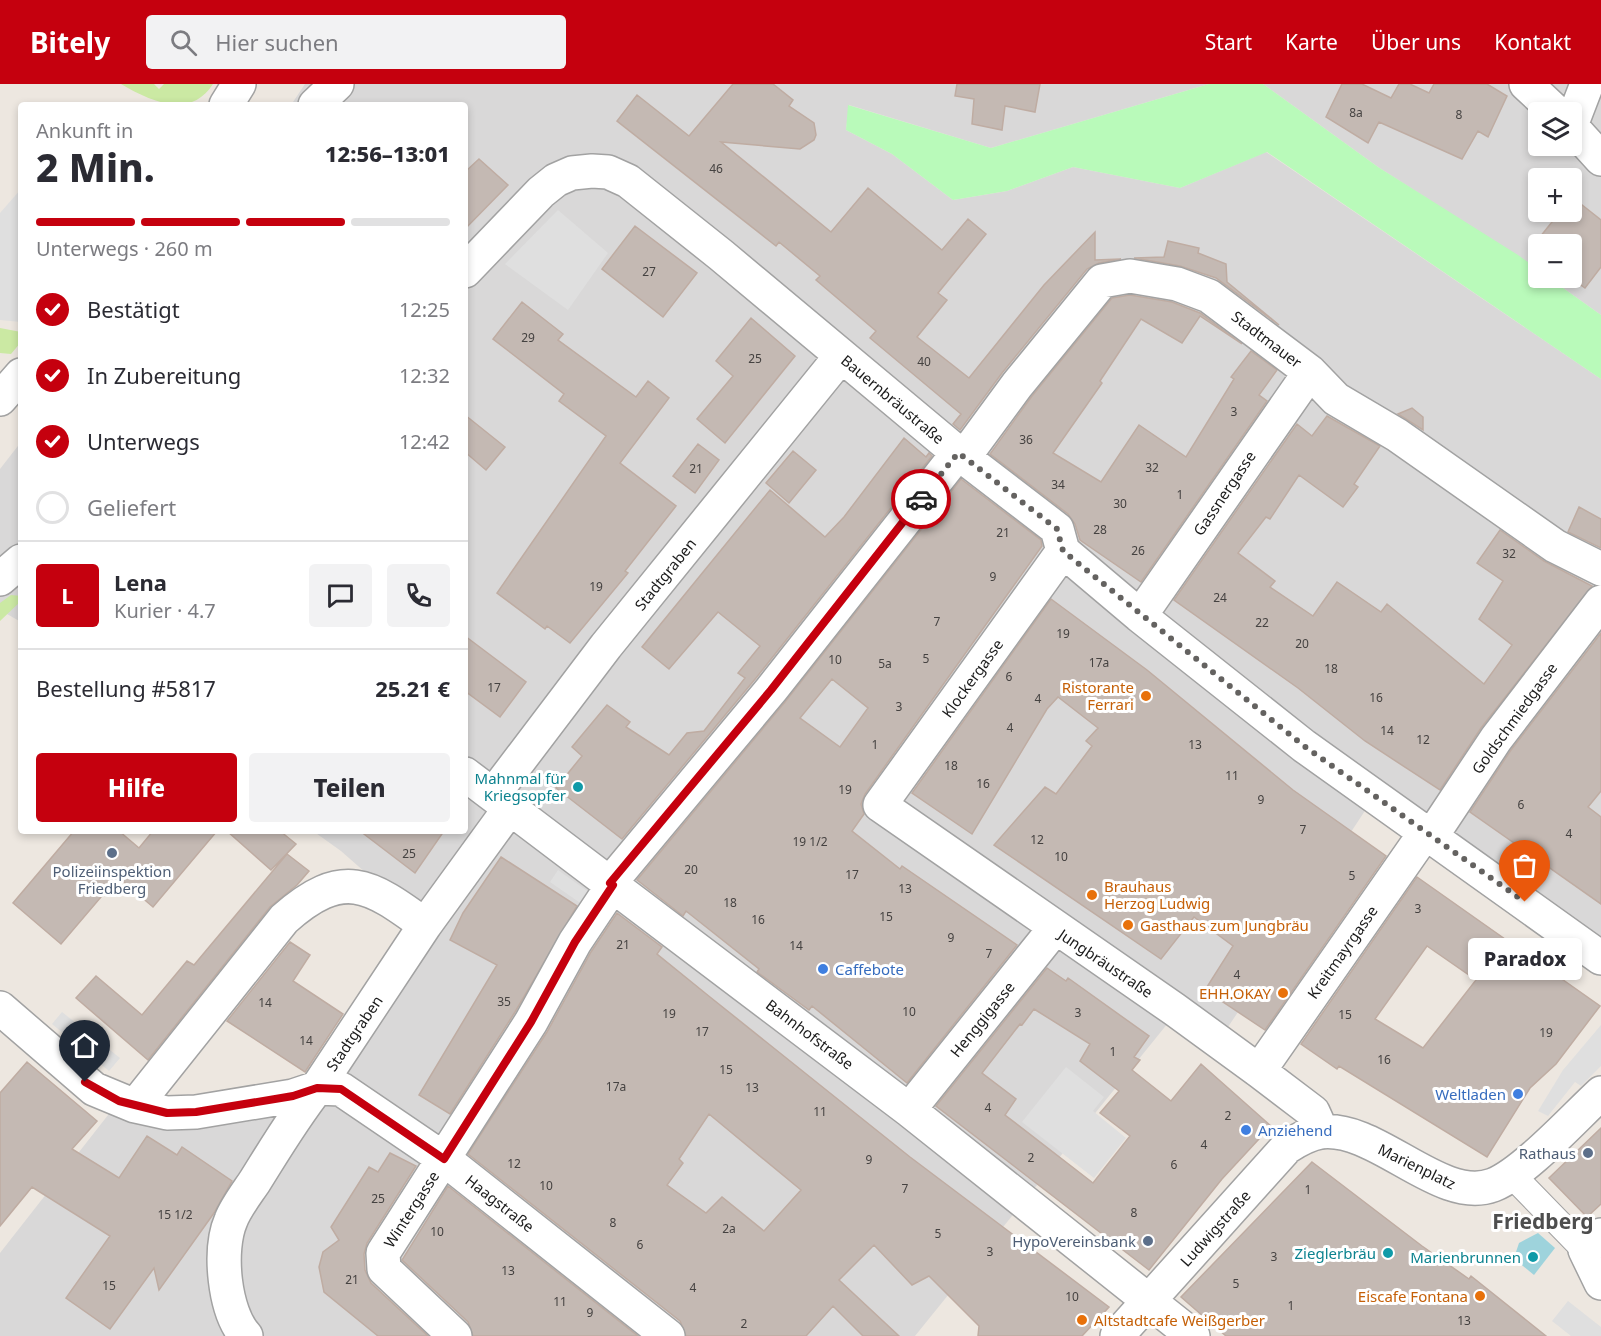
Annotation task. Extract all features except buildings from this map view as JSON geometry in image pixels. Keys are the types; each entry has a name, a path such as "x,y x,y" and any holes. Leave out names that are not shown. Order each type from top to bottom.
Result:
{"street":[{"path":"228,102 239,84"},
{"path":"318,102 337,84"},
{"path":"1526,84 1545,102"},
{"path":"1580,102 1587,84"},
{"path":"1582,137 1601,159"},
{"name":"Bauernbräustraße","path":"468,268 541,192 556,180 572,173 608,172 628,181 961,455 1057,529 1063,551 1140,616 1304,746 1535,908 1601,958"},
{"name":"Stadtmauer","path":"611,884 1102,281 1130,276 1177,284 1209,296 1310,372 1336,399 1397,435 1555,546 1601,569"},
{"name":"Stadtgraben","path":"246,1336 234,1313 223,1252 231,1221 297,1113 317,1088 425,925 501,802 606,646 841,356"},
{"name":"Gassnergasse","path":"1140,616 1310,372"},
{"path":"0,399 18,378"},
{"name":"Klockergasse","path":"880,805 1063,551"},
{"path":"0,579 18,564"},
{"name":"Goldschmiedgasse","path":"1428,835 1496,739 1601,602"},
{"name":"Bahnhofstraße","path":"468,776 909,1110 1193,1336"},
{"name":"Jungbräustraße","path":"880,805 1174,1009 1259,1071 1313,1112 1322,1132"},
{"name":"Kreitmayrgasse","path":"1259,1071 1428,835"},
{"name":"Wintergasse","path":"455,1336 384,1269 382,1253 531,1022 575,942 611,884"},
{"path":"135,1106 284,919 306,900 329,890 351,886 370,889 387,897 425,925"},
{"name":"Henggigasse","path":"909,1110 1055,928"},
{"name":"Haagstraße","path":"0,1008 81,1080 102,1093 135,1106 167,1113 196,1112 293,1096 317,1088 341,1089 444,1159 668,1336"},
{"name":"Marienplatz","path":"1322,1132 1343,1133 1367,1141 1431,1175 1462,1188 1491,1186 1512,1175 1601,1093"},
{"name":"Ludwigstraße","path":"1117,1336 1287,1146 1305,1136 1322,1132"},
{"path":"1512,1175 1593,1242 1601,1283"}],"shaded area":[{"path":"305,84 1209,84 991,148 849,105 846,130 892,154 953,200 1007,191 1073,167 1180,188 1266,152 1601,379 1601,959 1376,794 1297,914 1276,955 1212,1051 1168,1023 915,1336 0,1336 0,1253 119,1101 293,1096 425,925 341,851 317,834 468,834 468,102 293,102"},
{"path":"1263,84 1601,84 1601,315 1563,288 1582,288 1582,234 1528,234 1528,263 1378,167"},
{"path":"18,192 18,322 0,320 0,213"},
{"path":"558,210 608,253 568,310 505,264"},
{"path":"18,446 18,620 0,610 0,469"},
{"path":"558,870 597,898 589,909 550,882"},
{"path":"62,1012 120,1058 109,1071 52,1024"},
{"path":"1601,1025 1601,1066 1581,1086 1575,1082 1548,1116 1538,1111 1563,1070"},
{"path":"1066,1067 1104,1097 1093,1111 1126,1138 1094,1178 1022,1122"},
{"path":"1568,1301 1601,1327 1601,1336 1571,1336 1552,1321"}],"green space":[{"path":"121,84 154,84 159,89 164,84 213,84 204,95 193,102 161,102"},
{"path":"1209,84 1263,84 1378,167 1528,262 1528,288 1563,288 1601,315 1601,379 1267,152 1180,188 1073,167 1007,191 953,200 892,154 846,130 848,105 991,148"},
{"path":"0,328 18,331 18,346 11,354 0,353"},
{"path":"11,595 18,596 18,604 0,621 0,603"}],"water":[{"name":"Marienbrunnen","path":"1538,1233 1555,1248 1534,1275 1517,1261 1516,1252 1519,1243"}],"way so far":[{"path":"921,499 958,453 964,457 1057,529 1063,551 1140,616 1304,746 1525,902"}],"place":[{"name":"Ristorante Ferrari","path":"1146,696"},
{"name":"Mahnmal für Kriegsopfer","path":"578,787"},
{"name":"Polizeiinspektion Friedberg","path":"112,853"},
{"name":"Brauhaus Herzog Ludwig","path":"1092,895"},
{"name":"Paradox","path":"1525,902"},
{"name":"Gasthaus zum Jungbräu","path":"1128,925"},
{"name":"Caffebote","path":"823,969"},
{"name":"EHH.OKAY","path":"1283,993"},
{"name":"Weltladen","path":"1518,1094"},
{"name":"Anziehend","path":"1246,1130"},
{"name":"Rathaus","path":"1588,1153"},
{"name":"HypoVereinsbank","path":"1148,1241"},
{"name":"Zieglerbräu","path":"1388,1253"},
{"name":"Marienbrunnen","path":"1533,1257"},
{"name":"Eiscafe Fontana","path":"1480,1296"},
{"name":"Altstadtcafe Weißgerber","path":"1082,1320"}],"district":[{"name":"Friedberg","path":"1543,1221"}],"route":[{"path":"85,1082 119,1101 167,1113 196,1112 293,1096 317,1088 341,1089 444,1159 531,1022 575,942 613,885 610,883 771,690 921,499"}]}
